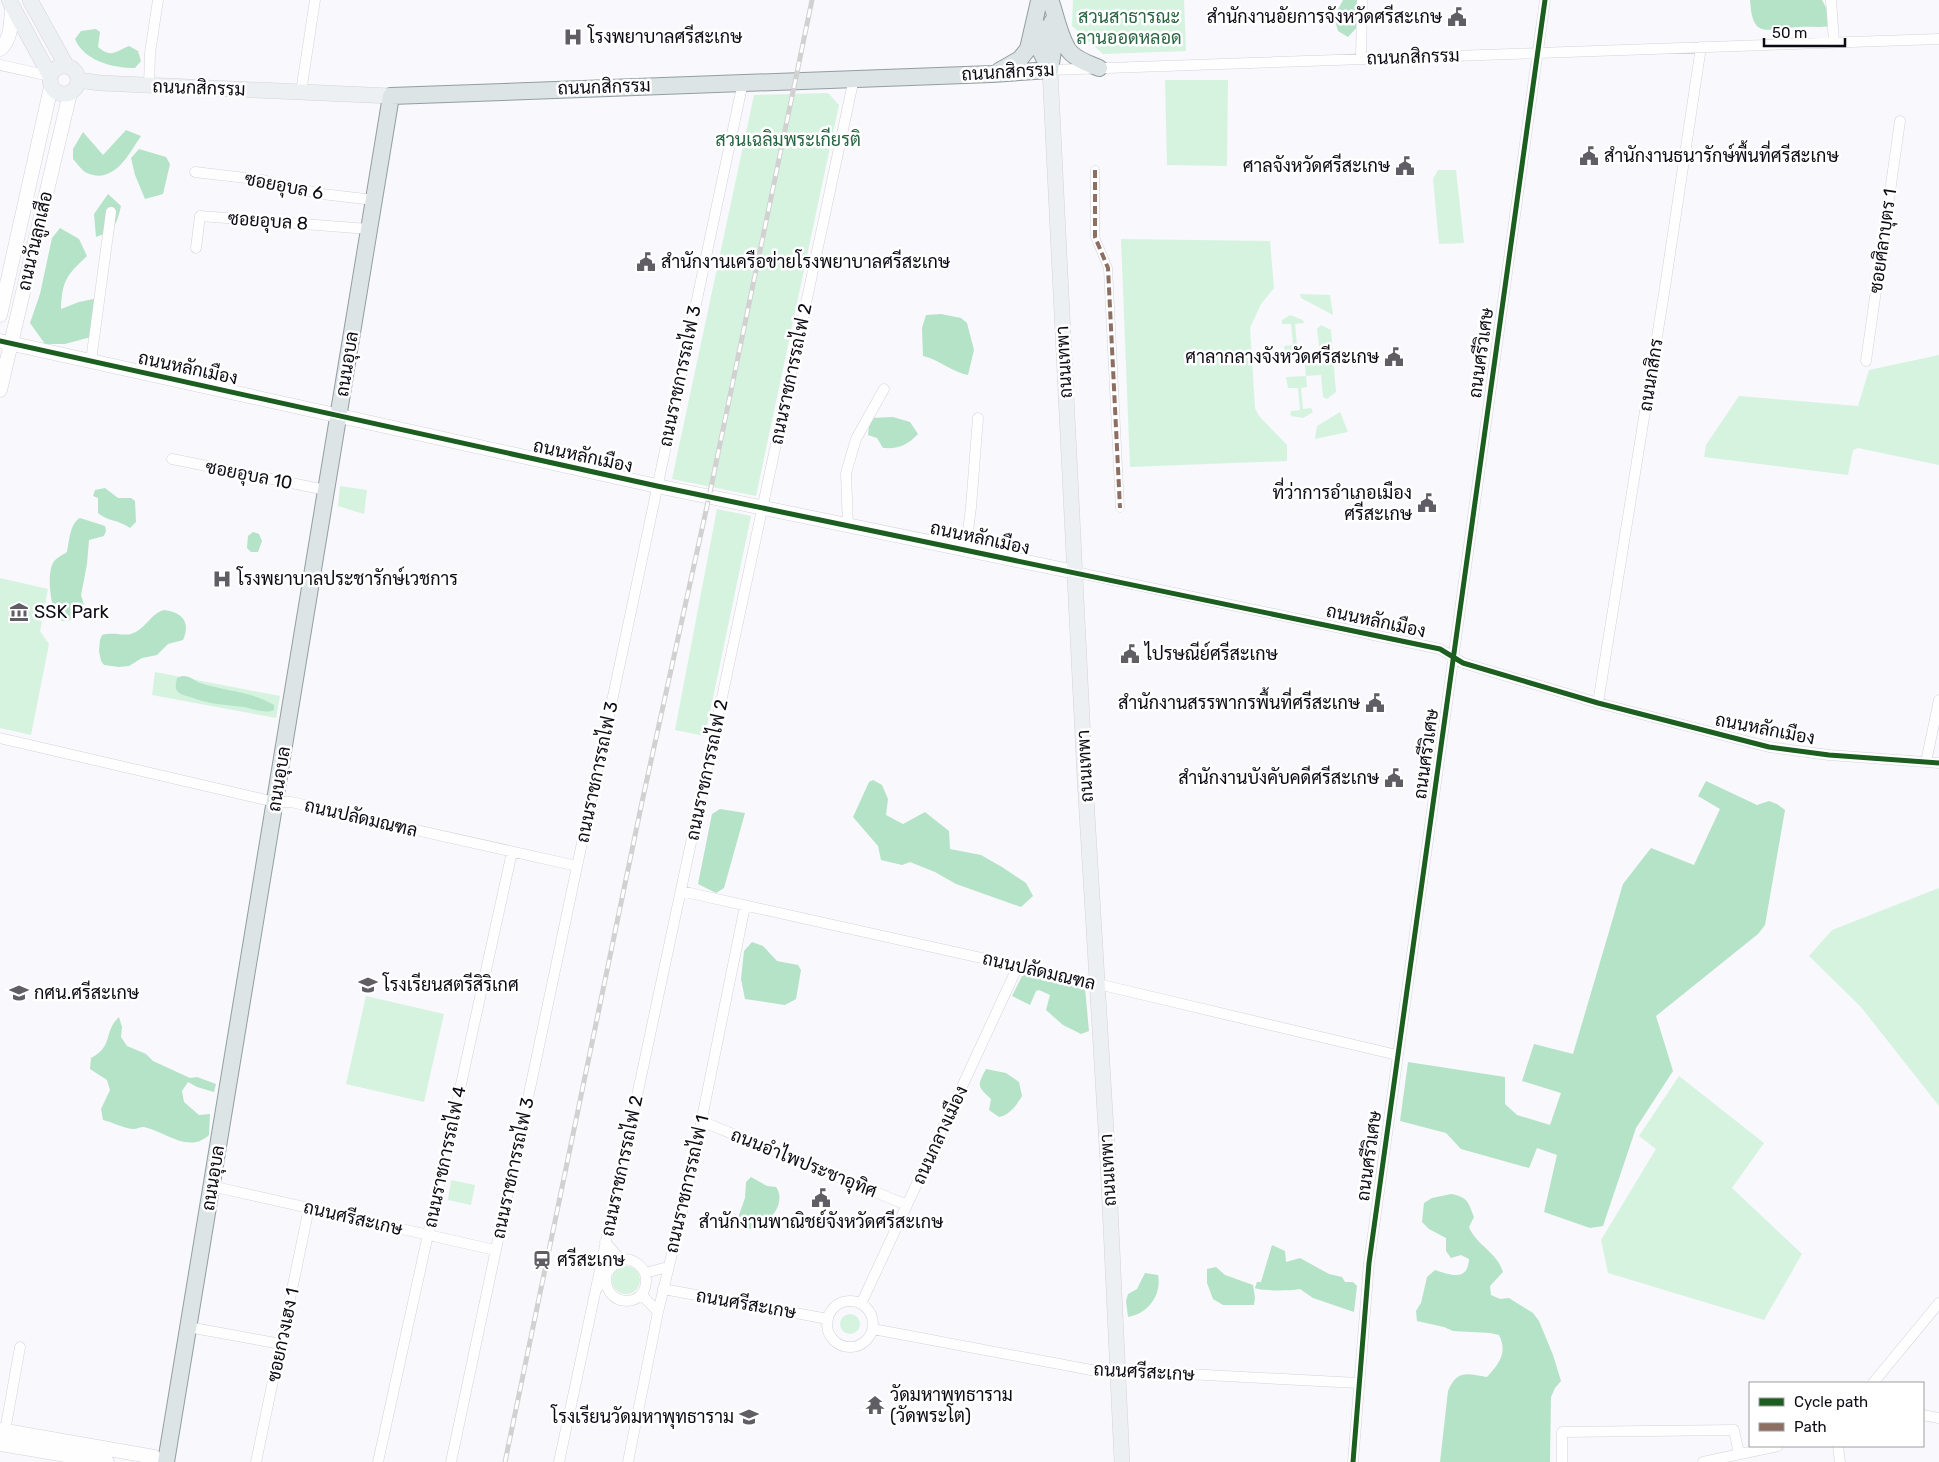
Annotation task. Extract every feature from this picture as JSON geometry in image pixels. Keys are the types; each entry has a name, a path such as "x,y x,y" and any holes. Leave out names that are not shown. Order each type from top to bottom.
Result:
{"main road":[{"path":"10,3 51,82 58,93 66,94 74,86 75,70 66,65 30,0"},
{"path":"1045,1 1065,45 1071,53 1079,59 1099,68"},
{"path":"1045,1 1053,50 1050,70"},
{"path":"992,74 1020,59 1028,49 1045,1"},
{"path":"51,82 54,69 66,65"},
{"name":"ถนนกสิกรรม","path":"74,86 149,86 391,96 992,74 1050,70"},
{"name":"ถนนเทพา","path":"1050,70 1122,1462"},
{"name":"ถนนอุบล","path":"166,1462 391,96"}],"street":[{"path":"149,86 150,53 158,0"},
{"path":"302,92 315,0"},
{"path":"1361,59 1362,0"},
{"name":"ถนนศรีวิเศษ","path":"1353,1462 1369,1263 1545,0"},
{"path":"1831,0 1834,42"},
{"path":"0,49 6,44 10,31 10,3"},
{"path":"29,40 46,30"},
{"name":"ถนนกสิกรรม","path":"1050,70 1939,39"},
{"name":"ถนนกสิกร","path":"1598,703 1665,287 1701,47"},
{"path":"0,65 51,82"},
{"name":"ถนนราชการรถไฟ 2","path":"602,1275 605,1242 854,78"},
{"name":"ถนนวันลูกเสือ","path":"0,315 51,82"},
{"name":"ถนนราชการรถไฟ 3","path":"451,1462 743,82"},
{"name":"ถนนวันลูกเสือ","path":"0,390 5,342 74,86"},
{"name":"ซอยศิลาบุตร 1","path":"1866,361 1900,121"},
{"path":"1095,170 1095,238 1108,268 1120,508"},
{"name":"ซอยอุบล 6","path":"195,172 262,180 322,194 374,200"},
{"path":"91,361 111,212"},
{"name":"ซอยอุบล 8","path":"196,248 200,216 369,229"},
{"name":"ถนนหลักเมือง","path":"5,342 657,486 1440,649 1463,663 1598,703 1769,747 1828,755 1939,763"},
{"path":"848,526 846,473 856,439 884,389"},
{"path":"962,549 967,540 978,418"},
{"name":"ซอยอุบล 10","path":"172,459 326,490"},
{"path":"1926,762 1939,700"},
{"name":"ถนนปลัดมณฑล","path":"0,738 275,802 291,802 576,866"},
{"name":"ถนนราชการรถไฟ 4","path":"378,1462 512,852"},
{"name":"ถนนปลัดมณฑล","path":"681,891 1098,984 1397,1055"},
{"name":"ถนนราชการรถไฟ 1","path":"628,1462 658,1312 688,1187 746,906"},
{"name":"ถนนกลางเมือง","path":"862,1304 1018,966"},
{"name":"ถนนอำไพประชาอุทิศ","path":"701,1121 907,1205"},
{"name":"ถนนศรีสะเกษ","path":"211,1186 495,1250"},
{"name":"ซอยกวงเฮง 1","path":"256,1462 310,1208"},
{"path":"605,1242 622,1260"},
{"path":"559,1462 594,1292 602,1275 611,1266 622,1260 633,1261 645,1273 646,1284 641,1294 626,1301 614,1298 607,1288 602,1275"},
{"path":"645,1273 668,1266"},
{"name":"ถนนศรีสะเกษ","path":"663,1289 828,1319"},
{"path":"641,1294 658,1312"},
{"path":"851,1301 862,1304 871,1314 873,1329 868,1339 860,1345 850,1347 834,1340 830,1334 828,1319 832,1309 841,1303 851,1301"},
{"path":"1875,1382 1939,1303"},
{"path":"188,1327 281,1344"},
{"name":"ถนนศรีสะเกษ","path":"873,1329 1107,1372 1130,1371 1358,1383"},
{"path":"2,1435 20,1346"},
{"path":"1924,1414 1939,1418"},
{"path":"1562,1462 1562,1432 1734,1430 1739,1454"},
{"path":"2,1435 107,1462"},
{"path":"2,1435 154,1457 160,1462"},
{"path":"1703,1462 1773,1447"},
{"path":"1838,1447 1840,1462"}],"green space":[{"name":"สวนสาธารณะ ลานออดหลอด","path":"1073,0 1184,0 1186,51 1103,54 1072,26"},
{"path":"1343,0 1358,0 1359,25 1348,37 1338,31 1334,17"},
{"path":"1750,0 1822,0 1830,15 1830,26 1765,30 1757,26 1754,20"},
{"path":"96,29 100,32 98,47 102,50 113,53 129,46 138,51 141,61 135,68 126,68 109,65 92,58 79,47 75,39 81,31"},
{"path":"1165,80 1228,80 1227,166 1167,165"},
{"name":"สวนเฉลิมพระเกียรติ","path":"828,93 839,105 756,496 672,479 754,95"},
{"path":"126,130 141,136 126,159 113,171 97,176 87,173 73,159 73,149 83,132 103,155"},
{"path":"139,149 166,157 170,164 163,194 145,199 135,175 131,158"},
{"path":"1438,170 1456,170 1464,243 1439,244 1433,179"},
{"path":"108,194 121,206 120,212 114,226 96,237 94,214"},
{"path":"60,228 79,239 87,256 70,273 64,284 61,309 79,302 98,298 101,321 91,337 65,344 45,344 30,323 40,294 52,238"},
{"path":"1121,239 1270,241 1274,288 1261,304 1250,328 1255,408 1259,416 1287,445 1287,461 1130,467"},
{"path":"1300,294 1330,295 1333,315 1301,298"},
{"path":"941,314 961,318 967,323 974,350 968,375 923,356 922,328 926,315"},
{"path":"1290,315 1303,320 1304,323 1295,324 1297,345 1303,345 1305,354 1320,353 1317,329 1321,325 1331,330 1336,392 1327,399 1323,397 1321,375 1306,376 1304,355 1285,355 1284,346 1293,345 1291,324 1282,324 1282,320"},
{"path":"1939,355 1939,465 1858,448 1853,450 1848,475 1704,457 1706,445 1739,396 1858,406 1869,370"},
{"path":"1306,376 1307,387 1301,388 1303,409 1311,408 1313,412 1303,418 1291,416 1291,411 1300,410 1298,388 1288,388 1286,377"},
{"path":"1340,412 1348,432 1315,439 1317,426"},
{"path":"893,417 910,422 918,434 903,446 883,448 877,438 868,435 870,418"},
{"path":"340,486 367,490 364,514 338,506"},
{"path":"105,488 118,498 131,498 135,501 136,522 130,528 122,523 105,518 98,513 98,498 93,496 95,490"},
{"path":"717,509 751,516 705,736 675,730"},
{"path":"80,518 105,526 106,531 104,536 89,540 81,595 84,605 73,618 62,621 57,619 50,592 52,565 58,557 67,552 72,528"},
{"path":"253,532 259,534 262,541 258,552 251,552 247,548 248,536"},
{"path":"0,578 48,589 40,631 49,644 31,735 0,728"},
{"path":"164,610 176,613 183,619 186,628 183,640 168,644 157,655 142,658 129,666 104,665 99,651 102,635 125,635 136,632 155,614"},
{"path":"155,672 280,696 276,718 152,695"},
{"path":"182,676 189,677 203,684 257,697 274,705 274,710 263,711 217,704 183,695 176,690 177,678"},
{"path":"873,780 882,785 888,799 886,815 903,824 925,812 949,831 950,849 981,855 1026,883 1033,896 1021,907 956,884 935,872 910,862 902,865 881,860 878,846 853,817 869,782"},
{"path":"1706,781 1757,805 1769,801 1785,810 1765,925 1758,934 1656,1016 1673,1071 1636,1128 1603,1226 1590,1228 1544,1212 1557,1155 1537,1148 1529,1168 1461,1149 1446,1133 1400,1121 1408,1062 1505,1077 1505,1104 1517,1115 1550,1125 1561,1093 1522,1081 1534,1044 1573,1054 1623,884 1651,848 1694,865 1720,809 1698,796"},
{"path":"720,809 745,813 724,888 716,893 698,884 712,814"},
{"path":"1939,888 1939,1106 1861,1007 1809,956 1832,930"},
{"path":"752,942 763,946 777,961 798,965 801,970 796,999 785,1005 745,999 741,979 744,951"},
{"path":"1027,973 1085,988 1089,1031 1081,1034 1063,1025 1046,1010 1050,995 1039,990 1036,991 1030,1005 1012,996 1022,976"},
{"path":"366,996 444,1014 424,1102 346,1084"},
{"path":"119,1017 122,1027 121,1037 127,1046 146,1054 153,1061 190,1078 197,1077 216,1084 214,1092 188,1082 182,1091 184,1102 199,1115 210,1114 209,1135 201,1140 185,1142 144,1127 134,1129 103,1120 101,1109 110,1090 107,1080 90,1069 91,1058 103,1049 111,1028"},
{"path":"986,1069 1006,1073 1019,1082 1022,1096 1018,1103 1003,1116 999,1117 989,1110 991,1099 981,1088 981,1079"},
{"path":"1679,1076 1764,1143 1732,1188 1802,1254 1764,1320 1608,1273 1601,1240 1656,1149 1639,1136"},
{"path":"751,1177 767,1186 776,1187 779,1200 774,1213 766,1222 750,1229 742,1226 739,1215 745,1198 746,1182"},
{"path":"451,1180 475,1185 471,1205 448,1200"},
{"path":"1451,1194 1467,1201 1474,1217 1469,1227 1472,1233 1496,1259 1503,1272 1490,1286 1491,1295 1500,1299 1509,1298 1533,1313 1539,1321 1553,1355 1561,1381 1551,1397 1550,1462 1440,1462 1448,1391 1451,1384 1459,1376 1469,1374 1487,1377 1501,1358 1503,1347 1499,1335 1453,1331 1417,1321 1416,1311 1421,1303 1427,1277 1435,1270 1452,1275 1462,1274 1468,1266 1469,1259 1461,1255 1451,1258 1446,1251 1446,1238 1429,1229 1422,1222 1424,1203 1432,1198"},
{"path":"1272,1245 1285,1251 1286,1262 1300,1258 1329,1274 1342,1277 1345,1282 1353,1282 1357,1286 1354,1312 1313,1298 1300,1289 1264,1290 1255,1288 1257,1282 1261,1282"},
{"path":"626,1266 636,1270 640,1280 636,1290 626,1294 616,1290 612,1280 616,1270"},
{"path":"1216,1267 1225,1275 1253,1285 1254,1305 1223,1305 1213,1299 1207,1283 1207,1269"},
{"path":"1145,1273 1158,1275 1159,1282 1156,1296 1142,1312 1128,1317 1126,1301 1128,1294 1137,1289"},
{"path":"850,1314 857,1317 860,1324 857,1331 850,1334 843,1331 840,1324 843,1317"}],"railway":[{"path":"505,1462 642,802 709,497 812,0"}],"marked path":[{"path":"1095,170 1095,237 1108,268 1120,508"}],"cycle path":[{"path":"1353,1462 1369,1263 1545,0"},
{"path":"0,341 657,486 1440,649 1463,663 1598,703 1769,747 1829,755 1939,763"}],"place":[{"name":"สำนักงานอัยการจังหวัดศรีสะเกษ","path":"1457,17"},
{"name":"โรงพยาบาลศรีสะเกษ","path":"573,37"},
{"name":"สำนักงานธนารักษ์พื้นที่ศรีสะเกษ","path":"1589,156"},
{"name":"ศาลจังหวัดศรีสะเกษ","path":"1405,166"},
{"name":"สำนักงานเครือข่ายโรงพยาบาลศรีสะเกษ","path":"646,262"},
{"name":"ศาลากลางจังหวัดศรีสะเกษ","path":"1394,357"},
{"name":"ที่ว่าการอำเภอเมือง ศรีสะเกษ","path":"1427,503"},
{"name":"โรงพยาบาลประชารักษ์เวชการ","path":"222,579"},
{"name":"SSK Park","path":"19,612"},
{"name":"ไปรษณีย์ศรีสะเกษ","path":"1130,654"},
{"name":"สำนักงานสรรพากรพื้นที่ศรีสะเกษ","path":"1375,703"},
{"name":"สำนักงานบังคับคดีศรีสะเกษ","path":"1394,778"},
{"name":"โรงเรียนสตรีสิริเกศ","path":"368,985"},
{"name":"กศน.ศรีสะเกษ","path":"19,993"},
{"name":"สำนักงานพาณิชย์จังหวัดศรีสะเกษ","path":"821,1198"},
{"name":"ศรีสะเกษ","path":"542,1260"},
{"name":"วัดมหาพุทธาราม (วัดพระโต)","path":"875,1405"},
{"name":"โรงเรียนวัดมหาพุทธาราม","path":"749,1417"}]}
